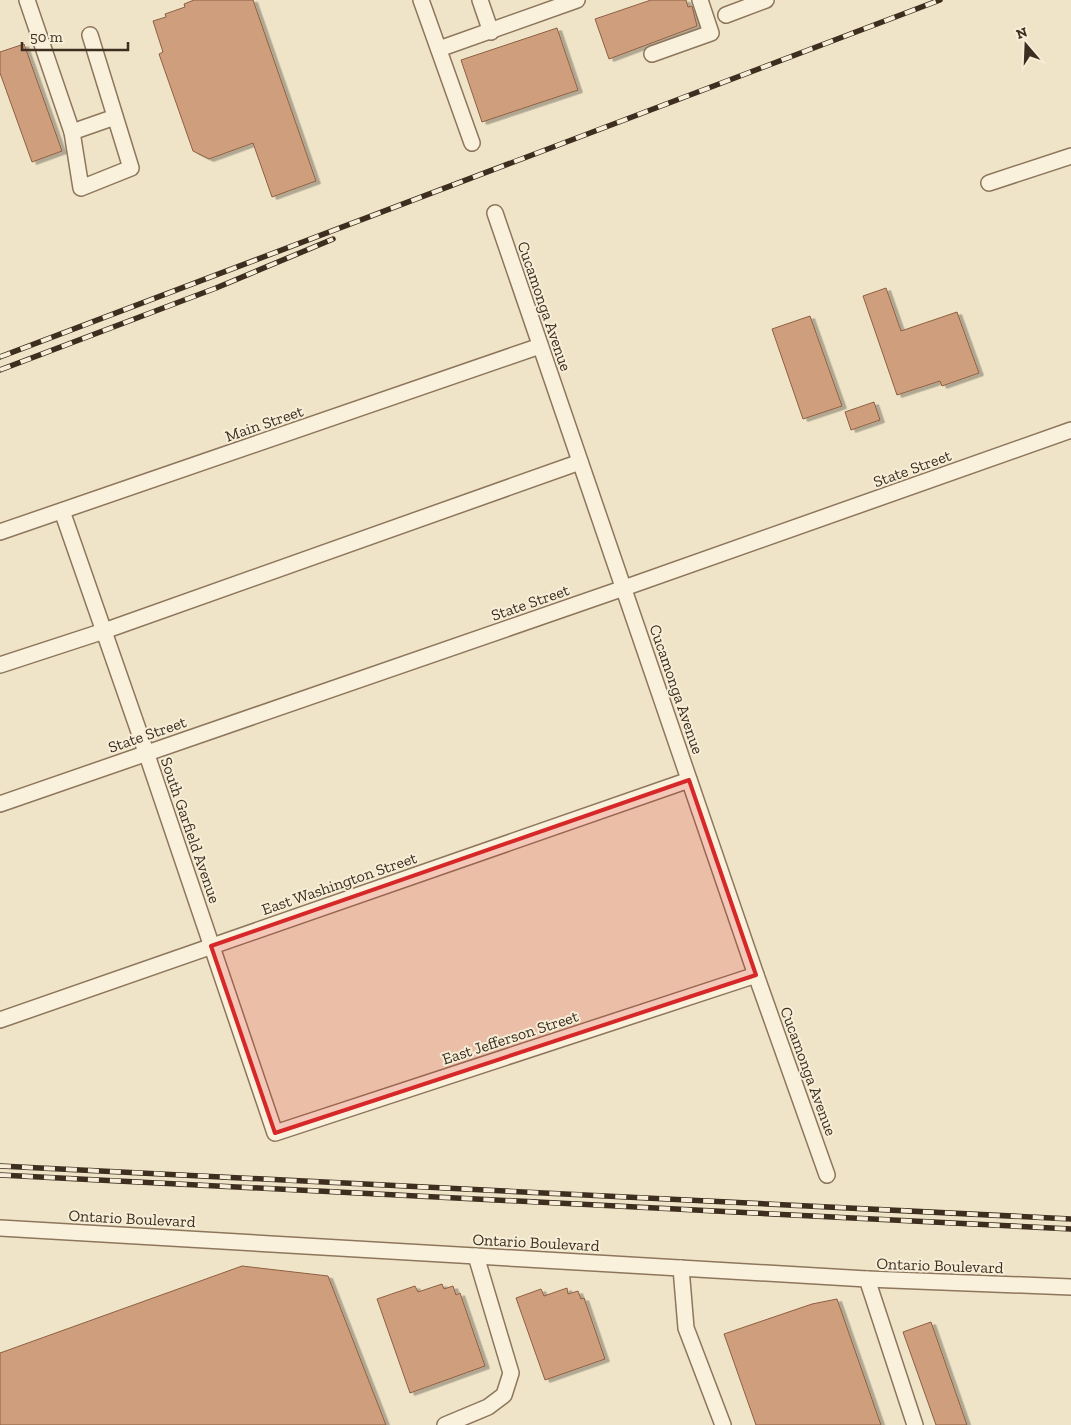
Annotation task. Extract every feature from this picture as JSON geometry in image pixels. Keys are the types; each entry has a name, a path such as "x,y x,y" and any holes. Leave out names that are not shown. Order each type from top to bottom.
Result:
{"street":[{"path":"27,0 72,132 81,188 132,168 90,35"},
{"path":"421,0 472,143"},
{"path":"480,0 491,32"},
{"path":"439,49 577,0"},
{"path":"652,54 711,32 700,0"},
{"path":"726,15 766,0"},
{"path":"72,132 115,117"},
{"path":"989,183 1071,156"},
{"name":"Cucamonga Avenue","path":"495,212 756,975 827,1175"},
{"name":"Main Street","path":"0,532 540,346"},
{"name":"State Street","path":"0,804 624,588 1071,430"},
{"path":"0,665 104,631 580,462"},
{"name":"South Garfield Avenue","path":"62,511 275,1133"},
{"name":"East Washington Street","path":"0,1020 689,780"},
{"name":"East Jefferson Street","path":"275,1133 756,975"},
{"name":"Ontario Boulevard","path":"0,1228 867,1279 1071,1287"},
{"path":"445,1425 488,1407 504,1395 511,1373 476,1256"},
{"path":"681,1268 686,1328 723,1425"},
{"path":"867,1279 915,1425"}],"highlighted area":[{"path":"689,780 756,975 275,1133 211,946"}],"building":[{"path":"194,0 253,0 316,181 272,197 253,143 209,159 193,151 159,54 163,52 153,21 166,17 165,14 185,7 184,4"},
{"path":"651,0 686,0 688,7 692,6 697,26 609,59 595,19"},
{"path":"557,28 578,90 482,122 461,60"},
{"path":"24,44 62,151 32,162 0,73 0,52"},
{"path":"886,288 901,331 957,312 979,373 942,386 940,381 897,395 863,296"},
{"path":"810,316 842,406 803,419 772,329"},
{"path":"874,402 880,420 851,430 845,412"},
{"path":"242,1266 328,1276 386,1425 0,1425 0,1353"},
{"path":"442,1284 444,1289 453,1286 456,1295 460,1293 485,1366 410,1393 377,1299 415,1286 418,1292"},
{"path":"567,1288 568,1294 578,1291 581,1299 584,1298 605,1359 545,1380 516,1298 541,1289 544,1296"},
{"path":"837,1299 881,1425 756,1425 724,1334 812,1304"},
{"path":"931,1322 967,1425 936,1425 903,1332"}],"railway":[{"path":"0,357 940,0"},
{"path":"0,370 216,288 333,239"},
{"path":"0,1166 1071,1219"},
{"path":"0,1175 1071,1229"}]}
